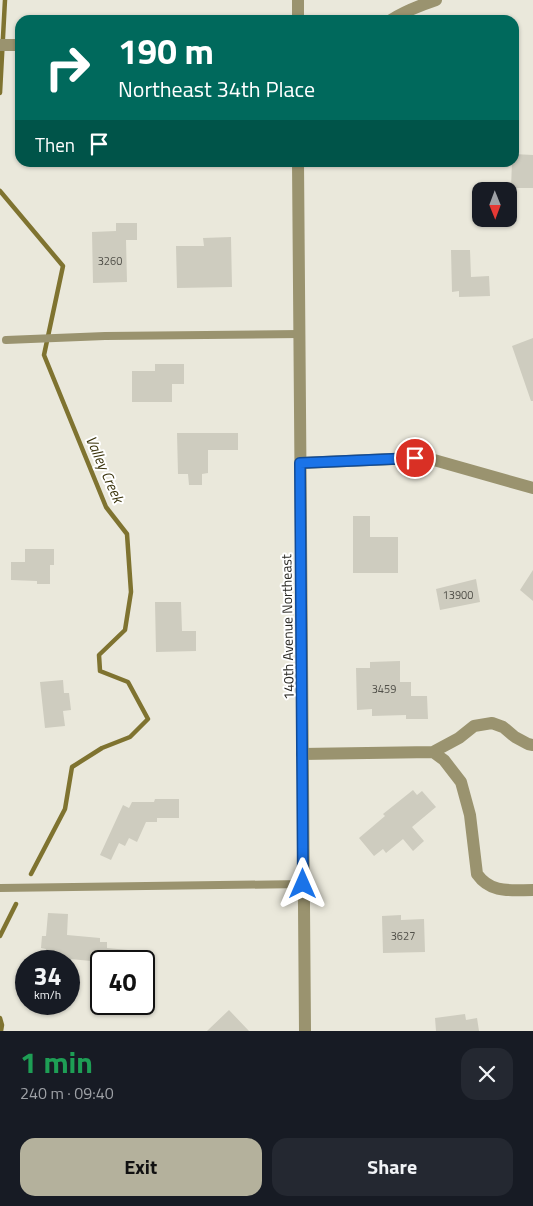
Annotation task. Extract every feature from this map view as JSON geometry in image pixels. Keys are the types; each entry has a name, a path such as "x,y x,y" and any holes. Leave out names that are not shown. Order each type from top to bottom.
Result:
{"street":[{"path":"298,0 298,15"},
{"path":"400,15 436,0"},
{"name":"140th Avenue Northeast","path":"298,167 304,1031"},
{"path":"300,463 415,458 434,460 533,488"},
{"path":"302,754 433,752 460,738 474,726 492,723 504,727 515,737 533,745"},
{"path":"433,752 444,760 461,782 470,814 477,874 494,888 502,890 533,890"}],"lane":[{"path":"6,340 105,336 300,334"},
{"path":"0,888 303,884"}],"building":[{"path":"519,154 533,155 533,188 518,188 518,182 511,182 512,167 519,167"},
{"path":"116,223 137,223 137,240 126,240 127,282 93,283 92,232 116,231"},
{"path":"231,237 232,287 177,288 176,246 204,246 203,238"},
{"path":"451,250 470,250 471,277 489,276 490,296 459,297 459,291 452,292"},
{"path":"533,338 533,401 531,401 512,346"},
{"path":"155,364 184,364 184,384 172,384 172,402 132,402 132,371 155,371"},
{"path":"177,433 238,433 238,450 208,450 208,473 202,474 202,485 189,485 188,474 178,474"},
{"path":"353,516 370,516 370,537 398,537 398,573 353,573"},
{"path":"25,549 54,549 54,565 50,565 50,584 37,584 37,581 11,580 11,562 25,562"},
{"path":"533,570 533,601 520,590"},
{"path":"476,579 480,602 440,610 436,589"},
{"path":"155,602 181,602 182,631 196,631 196,651 156,652"},
{"path":"400,661 400,682 411,682 411,696 427,696 428,719 406,719 406,715 372,716 372,709 357,710 356,668 370,668 370,662"},
{"path":"63,680 64,693 69,693 71,710 63,711 65,726 45,728 40,682"},
{"path":"413,790 417,795 422,791 436,807 412,827 424,841 413,851 403,839 386,853 383,849 374,856 359,838 385,816 383,814"},
{"path":"155,799 179,799 179,818 157,818 157,822 146,822 137,842 129,838 125,846 119,843 111,860 100,855 123,805 129,808 132,802 154,802"},
{"path":"48,913 68,914 67,935 100,938 100,942 107,942 107,948 128,950 90,950 90,961 80,960 80,950 46,950 41,948 42,936 46,936"},
{"path":"401,915 401,920 424,919 425,952 383,953 382,916"},
{"path":"229,1010 249,1031 207,1031"},
{"path":"465,1014 466,1020 477,1018 479,1031 436,1031 435,1018"}],"waterway":[{"path":"0,93 5,0"},
{"name":"Valley Creek","path":"0,191 63,266 44,355 106,507 127,534 131,592 125,630 99,655 100,671 128,682 148,719 130,737 102,748 72,767 65,809 31,874"},
{"name":"Valley Creek","path":"0,936 16,904"},
{"name":"Valley Creek","path":"0,1018 1,1031"}],"route":[{"path":"303,884 300,463 415,458"}]}
